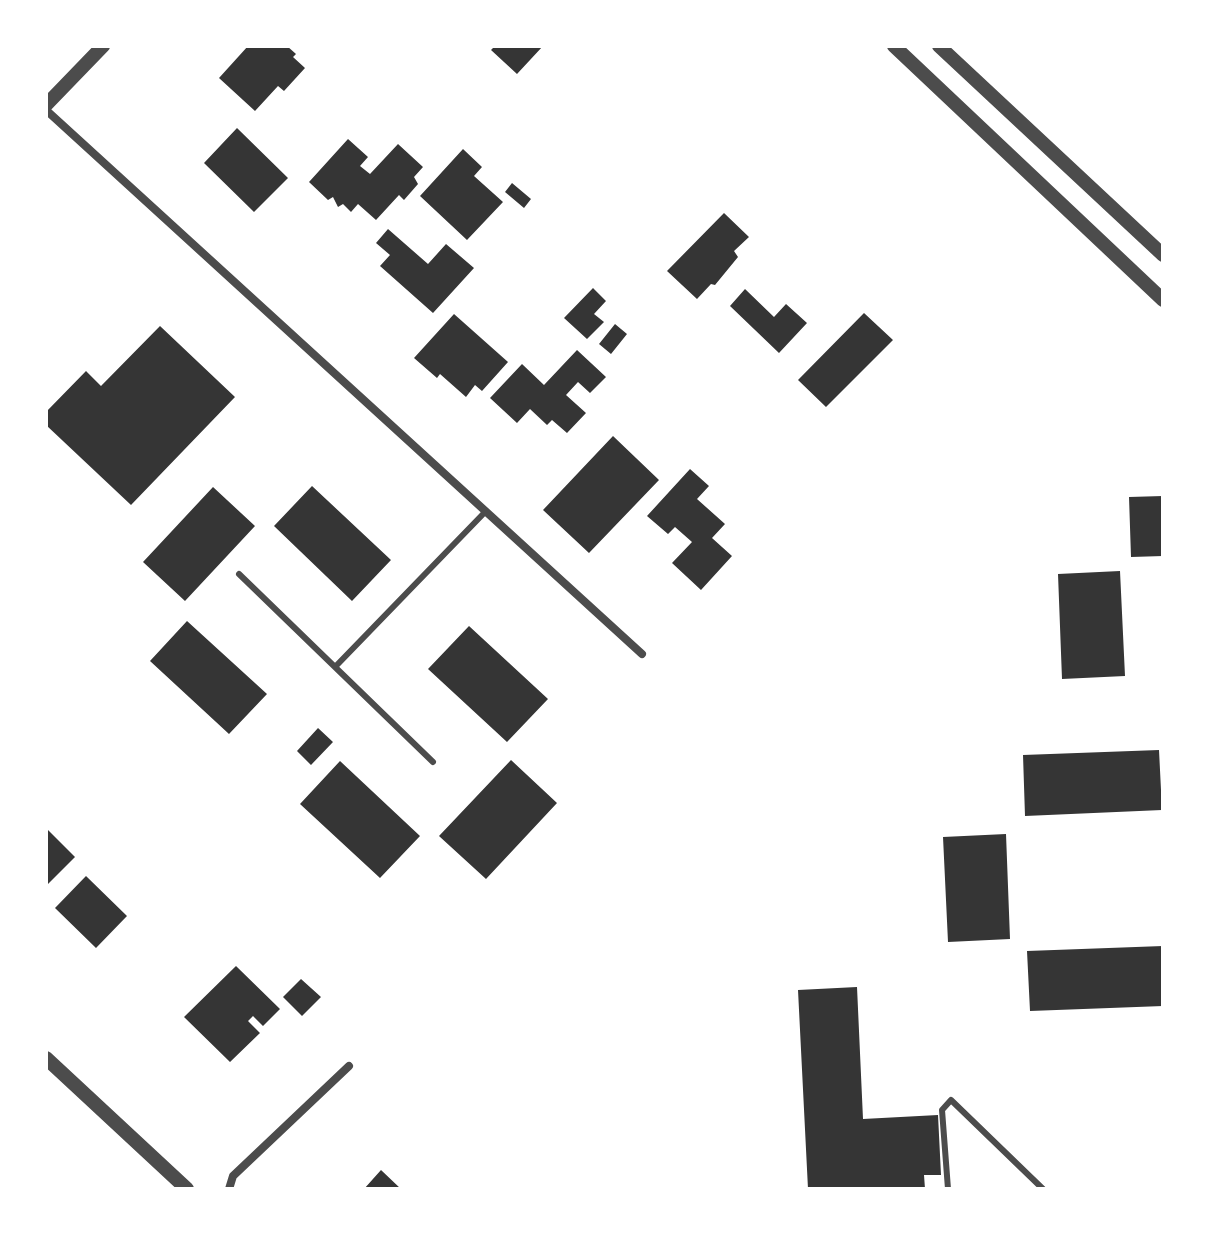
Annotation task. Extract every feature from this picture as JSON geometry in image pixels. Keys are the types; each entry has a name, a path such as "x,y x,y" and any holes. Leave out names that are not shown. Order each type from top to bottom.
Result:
{"street":[{"path":"103,46 46,107 642,654"},
{"path":"894,46 1163,300"},
{"path":"939,46 1163,255"},
{"path":"46,1058 187,1189"},
{"path":"229,1189 233,1176 349,1066"}],"lane":[{"path":"335,667 486,511"},
{"path":"239,574 433,762"},
{"path":"948,1189 942,1110 951,1100 1043,1189"}],"building":[{"path":"248,46 287,46 305,68 284,91 278,86 255,111 219,78"},
{"path":"495,46 543,46 517,74 491,50"},
{"path":"237,128 288,178 254,212 204,163"},
{"path":"348,139 368,157 360,166 370,174 398,144 423,167 414,177 418,184 404,200 399,195 376,220 358,204 351,212 343,204 338,207 333,197 328,200 309,182"},
{"path":"463,149 482,167 474,176 503,202 467,240 420,196"},
{"path":"512,183 531,199 524,208 505,192"},
{"path":"724,213 749,237 734,251 738,257 715,285 711,284 697,299 667,271"},
{"path":"388,229 428,264 446,244 474,268 433,313 380,266 390,255 376,243"},
{"path":"593,288 606,301 594,314 604,322 587,339 564,318"},
{"path":"745,289 774,317 786,304 807,323 779,353 730,306"},
{"path":"864,313 893,340 826,407 798,380"},
{"path":"454,314 508,362 482,391 475,385 466,397 440,374 437,378 414,358"},
{"path":"615,324 627,334 611,354 599,344"},
{"path":"160,326 235,397 131,505 46,425 46,412 86,371 101,386"},
{"path":"577,350 606,377 590,393 578,382 566,395 586,413 567,433 552,420 547,425 530,409 517,423 490,398 522,364 544,385"},
{"path":"613,436 659,480 589,553 543,510"},
{"path":"690,469 709,486 697,499 725,524 712,538 732,556 701,590 672,563 692,542 675,527 668,534 647,516"},
{"path":"312,486 391,560 352,601 274,526"},
{"path":"213,487 255,526 185,601 143,562"},
{"path":"1163,496 1163,556 1131,557 1129,497"},
{"path":"1120,571 1125,676 1062,679 1058,574"},
{"path":"187,621 267,694 229,734 150,661"},
{"path":"469,626 548,699 507,742 428,669"},
{"path":"318,728 333,742 311,765 297,751"},
{"path":"1159,750 1162,810 1025,816 1023,755"},
{"path":"511,760 557,803 486,879 439,836"},
{"path":"340,761 420,836 380,878 300,804"},
{"path":"46,828 75,857 46,886"},
{"path":"1006,834 1010,939 948,942 943,837"},
{"path":"86,876 127,916 96,948 55,908"},
{"path":"1163,946 1163,1006 1030,1011 1027,951"},
{"path":"236,966 280,1009 263,1026 253,1016 248,1021 260,1033 230,1062 184,1017"},
{"path":"301,979 321,997 302,1016 283,997"},
{"path":"857,987 863,1119 938,1115 941,1175 924,1175 925,1189 808,1189 798,990"},
{"path":"381,1170 401,1189 364,1189"}]}
